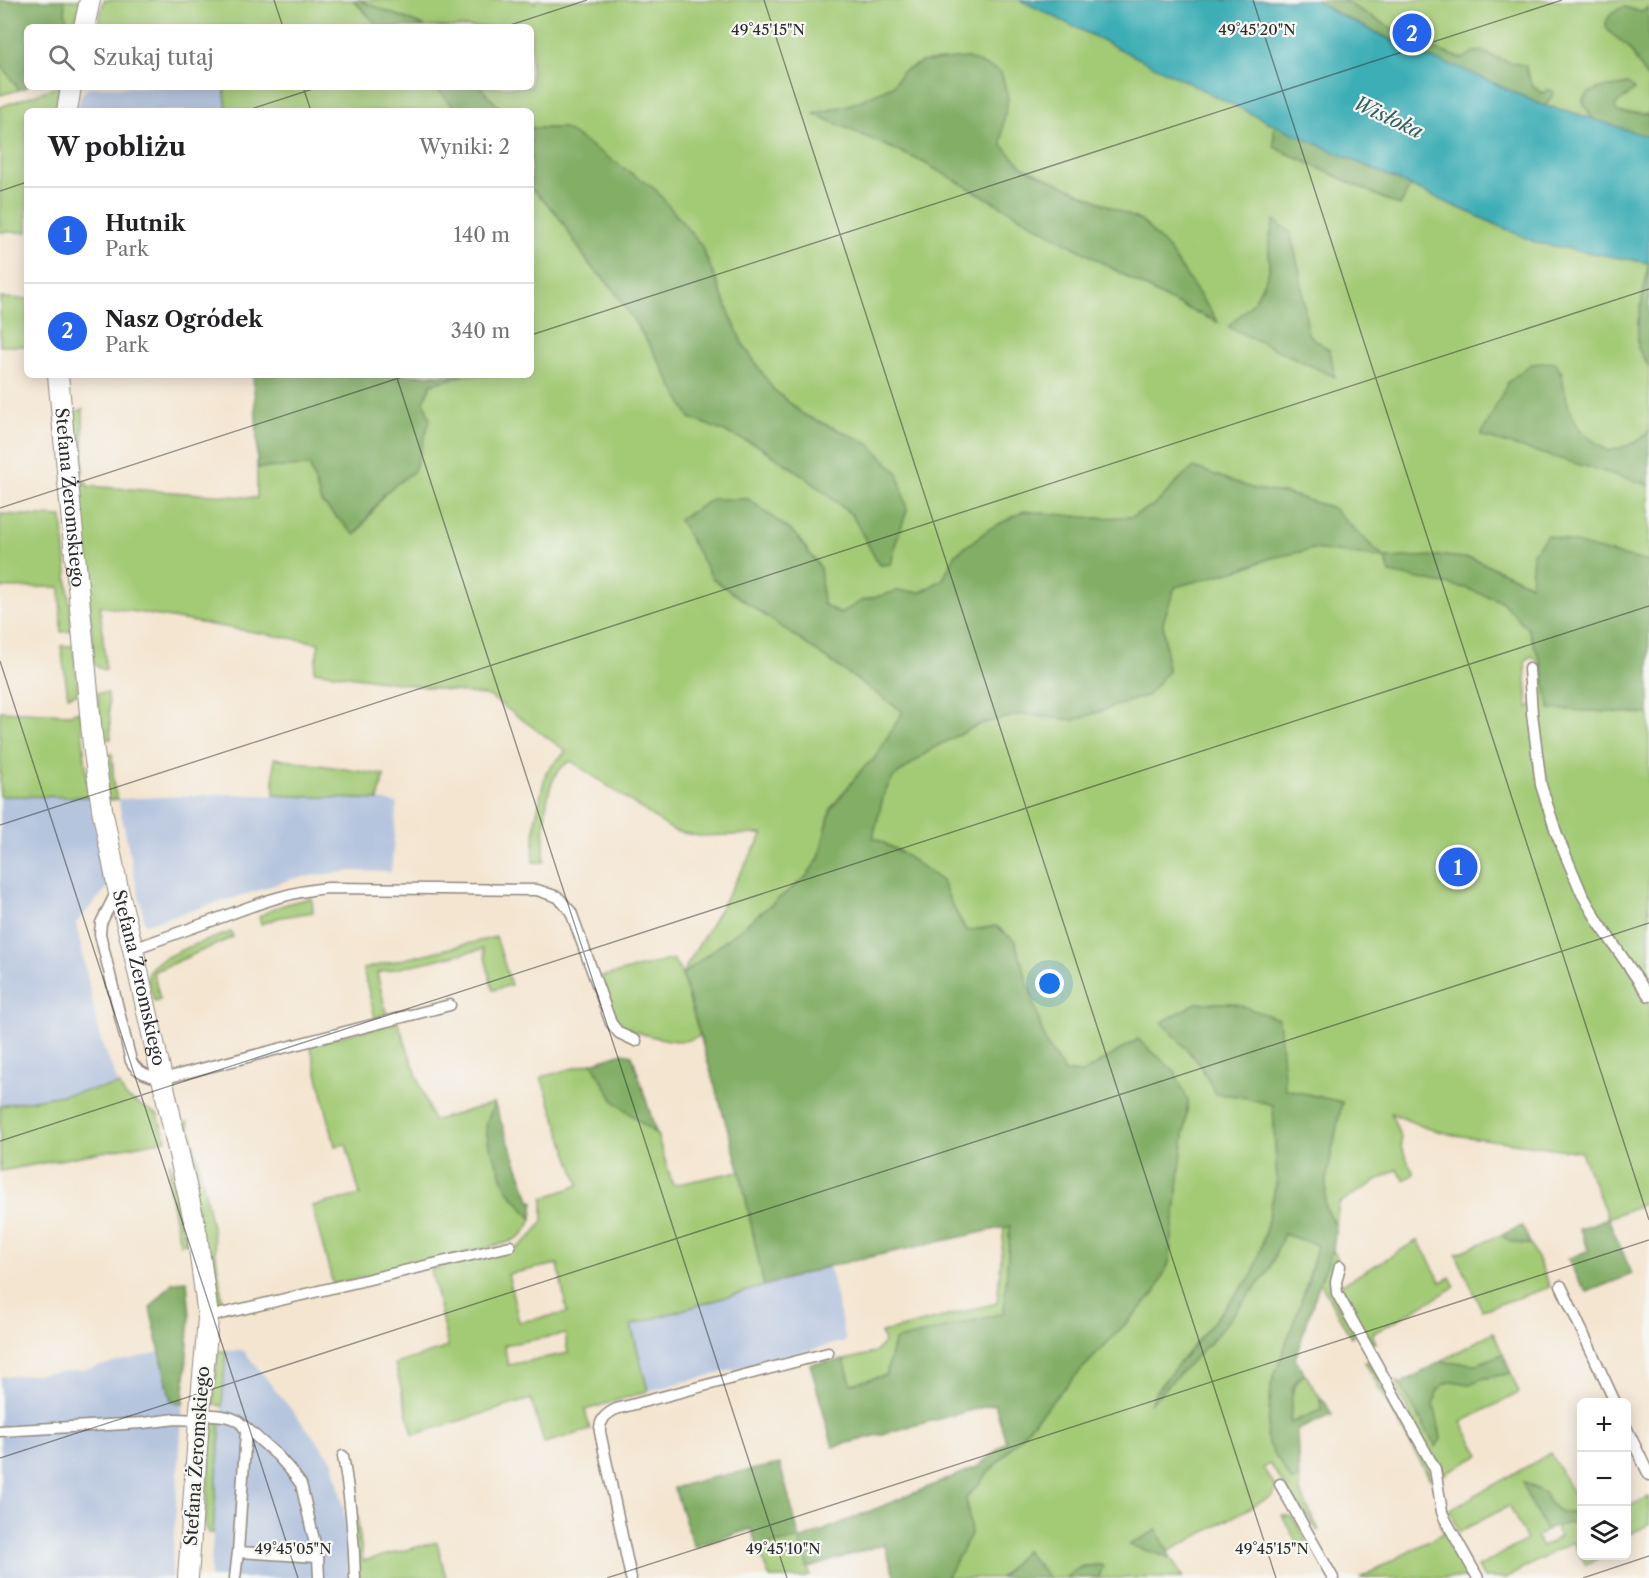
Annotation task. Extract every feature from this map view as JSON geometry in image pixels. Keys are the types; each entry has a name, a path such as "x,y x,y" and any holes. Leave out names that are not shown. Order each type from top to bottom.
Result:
{"street":[{"path":"85,24 90,0"},
{"path":"68,108 70,90"},
{"name":"Stefana Żeromskiego","path":"58,378 95,763 102,809 118,889 197,1234 208,1317 188,1578"}],"lane":[{"path":"1529,669 1541,785 1557,835 1582,894 1649,996"},
{"path":"133,949 255,905 309,890 328,888 537,890 558,897 571,912 611,1023 620,1033 636,1041"},
{"path":"118,889 101,923 100,934 130,1061 137,1070 147,1075 162,1079 450,1005"},
{"path":"208,1317 510,1246"},
{"path":"1340,1266 1335,1287 1337,1293 1435,1469 1445,1520 1478,1578"},
{"path":"1561,1286 1613,1398"},
{"path":"632,1578 600,1432 605,1416 616,1409 828,1353"},
{"path":"0,1431 143,1423 199,1417 231,1417 278,1456 301,1484 318,1557 319,1578"},
{"path":"236,1578 246,1438 243,1425"},
{"path":"1631,1437 1649,1475"},
{"path":"343,1456 355,1548 355,1578"},
{"path":"1280,1484 1333,1578"},
{"path":"238,1552 318,1557"}],"shaded area":[{"path":"86,90 224,90 227,108 78,108 81,95"},
{"path":"232,794 378,800 397,803 391,872 352,871 294,878 145,924 118,799"},
{"path":"0,796 89,797 108,887 76,923 101,1042 119,1085 0,1106"},
{"path":"829,1266 846,1341 648,1391 631,1325"},
{"path":"243,1350 333,1461 346,1520 349,1578 210,1578 226,1351"},
{"path":"160,1352 171,1401 183,1404 171,1578 0,1578 0,1377 82,1370"}],"green space":[{"path":"0,0 64,0 67,24 24,24 24,88 19,90 0,63"},
{"path":"64,0 81,0 74,24 67,24"},
{"path":"104,0 353,0 376,24 98,24"},
{"path":"354,0 419,24 376,24"},
{"path":"359,0 528,0 535,3 535,0 1020,0 1274,124 1274,147 1400,206 1410,186 1537,243 1649,263 1638,322 1638,348 1649,367 1649,431 1631,445 1608,451 1589,439 1571,415 1561,370 1481,435 1649,485 1649,562 1611,553 1533,553 1532,585 1474,559 1443,556 1386,558 1501,601 1528,629 1541,662 1550,709 1649,714 1649,1202 1608,1218 1581,1152 1454,1135 1426,1128 1391,1113 1401,1138 1401,1147 1414,1174 1404,1180 1397,1169 1339,1203 1336,1225 1325,1208 1326,1180 1342,1102 1285,1089 1233,1003 1196,1004 1163,1022 1198,1062 1216,1094 1239,1096 1273,1105 1277,1180 1253,1274 1156,1391 1151,1402 1213,1339 1268,1272 1284,1234 1318,1245 1299,1310 1271,1386 1293,1481 1299,1477 1300,1492 1318,1531 1295,1502 1270,1464 1263,1468 1276,1487 1272,1496 1168,1552 1157,1530 1130,1545 1171,1558 1183,1578 1098,1578 1103,1567 1100,1565 1082,1566 1067,1578 1049,1578 1025,1550 1000,1578 946,1578 971,1534 966,1498 1061,1391 1155,1293 1169,1263 1188,1101 1106,1058 1083,1073 1065,1072 1046,1044 1015,941 996,926 967,931 942,881 902,853 873,837 884,793 893,777 933,748 980,724 1022,714 1075,720 1168,671 1163,622 1175,587 1241,569 1271,558 1314,549 1384,558 1333,508 1288,494 1254,489 1194,468 1156,504 1131,517 1095,518 991,528 956,554 943,579 922,592 898,591 862,601 840,615 823,604 820,567 795,534 748,499 679,519 713,579 903,712 874,759 863,768 831,808 819,858 806,877 682,975 700,1036 684,1041 647,1035 621,1024 616,1020 600,977 673,959 682,974 763,834 699,836 674,831 571,761 561,768 549,791 546,806 544,862 533,862 535,821 546,772 566,751 489,696 314,671 319,643 100,606 106,670 94,664 79,484 86,481 87,486 257,498 257,468 310,466 321,502 356,535 385,493 414,470 430,420 424,401 431,383 452,378 534,378 534,191 557,214 589,264 612,287 651,347 690,418 757,445 803,475 852,515 879,565 891,564 907,510 868,443 804,415 773,389 742,343 701,245 564,128 534,128 534,108 499,108 483,90 534,90 534,24 419,24","holes":["968,58 1008,98 1001,145 1023,167 1103,203 1217,322 1165,298 921,161 815,114 852,104 893,86 902,72 922,62","1290,232 1300,273 1308,334 1330,351 1229,327 1254,302 1269,272 1269,239","1532,656 1537,660 1540,671 1535,703 1528,708 1525,663"]},
{"path":"1315,0 1342,0 1422,45 1463,59 1480,51 1526,66 1529,79 1536,89 1543,93 1551,90 1554,93 1545,106 1542,105 1458,67 1428,58"},
{"path":"1342,0 1649,0 1649,7 1641,12 1625,7 1612,13 1606,24 1609,31 1629,48 1649,79 1649,116 1641,113 1617,112 1615,108 1617,103 1627,97 1627,84 1598,89 1583,99 1593,119 1545,106 1554,92 1551,90 1540,92 1529,81 1527,71 1480,51 1463,59 1422,45"},
{"path":"1625,7 1641,12 1649,7 1649,79 1628,47 1607,27 1607,19 1617,10"},
{"path":"968,58 1001,72 1008,98 1002,145 1023,167 1142,221 1169,250 1218,322 1165,298 921,161 814,114 852,104 893,86 902,72 922,62"},
{"path":"0,63 19,90 0,95"},
{"path":"1627,84 1632,86 1634,91 1617,103 1615,108 1621,113 1641,113 1649,116 1649,137 1593,119 1584,104 1583,99 1594,91"},
{"path":"48,90 59,90 56,108 24,108 24,232 0,232 0,107"},
{"path":"224,90 438,90 455,108 227,108"},
{"path":"438,90 483,90 499,108 455,108"},
{"path":"1274,124 1410,186 1400,206 1274,147"},
{"path":"534,128 564,128 655,189 701,245 742,343 773,389 804,415 868,443 898,473 907,510 891,564 879,565 852,515 803,475 757,445 690,418 651,347 612,287 589,264 557,214 534,191"},
{"path":"1274,220 1290,232 1300,273 1308,334 1330,351 1335,377 1228,327 1254,302 1269,272 1269,239"},
{"path":"1649,263 1649,367 1638,348 1638,322"},
{"path":"0,298 24,299 24,346 0,346"},
{"path":"1554,362 1561,372 1574,420 1598,445 1608,451 1619,448 1636,442 1649,431 1649,485 1481,436 1508,382 1531,364"},
{"path":"253,378 454,378 431,384 424,401 430,420 414,471 385,493 355,535 321,502 310,466 257,468"},
{"path":"83,409 83,472 77,471 73,414"},
{"path":"1194,467 1254,489 1288,494 1333,508 1385,558 1314,549 1271,558 1241,569 1175,587 1163,622 1168,671 1148,695 1075,720 1022,714 980,724 933,748 893,778 884,793 873,837 902,853 942,881 966,931 996,926 1015,941 1046,1044 1065,1072 1083,1073 1138,1039 1175,1072 1188,1101 1169,1263 1155,1293 1061,1391 966,1498 971,1534 946,1578 895,1578 884,1544 808,1568 799,1540 757,1546 751,1529 694,1547 674,1488 705,1479 780,1464 800,1540 977,1467 1006,1442 995,1404 833,1447 810,1364 844,1360 851,1384 886,1375 894,1341 1004,1313 1010,1226 829,1266 764,1286 740,1171 682,975 806,877 819,858 831,809 863,768 874,759 903,712 713,579 679,520 712,499 748,499 795,534 820,567 823,604 840,614 861,601 898,591 922,592 943,579 956,554 991,528 1024,511 1095,518 1131,517 1156,504"},
{"path":"0,514 62,517 72,631 61,632 60,587 0,588"},
{"path":"1547,535 1649,562 1649,714 1550,709 1541,662 1528,629 1501,601 1465,588 1390,573 1385,558 1443,556 1474,559 1531,585 1533,553"},
{"path":"61,646 73,646 78,693 68,696"},
{"path":"97,693 108,693 111,739 102,739"},
{"path":"0,711 70,714 80,711 89,797 0,796"},
{"path":"112,754 114,789 118,799 108,800 104,755"},
{"path":"274,758 384,775 378,800 274,795"},
{"path":"312,898 313,912 281,917 261,924 259,917 271,910"},
{"path":"231,932 233,937 153,972 160,999 154,1001 148,980 151,968 171,955"},
{"path":"496,937 511,985 493,990 483,949 377,973 387,1016 375,1018 363,969"},
{"path":"1196,1003 1233,1003 1279,1019 1285,1089 1342,1102 1326,1180 1325,1208 1336,1225 1333,1250 1295,1359 1305,1374 1296,1381 1292,1390 1290,1423 1321,1410 1320,1397 1332,1415 1297,1430 1299,1477 1292,1482 1268,1443 1271,1386 1309,1279 1317,1245 1284,1234 1268,1272 1213,1339 1150,1404 1156,1391 1253,1274 1277,1180 1273,1105 1239,1096 1216,1094 1198,1062 1162,1022"},
{"path":"398,1022 433,1121 494,1103 486,1124 488,1141 507,1189 532,1219 522,1234 506,1243 333,1284 312,1206 360,1195 346,1144 335,1146 310,1044"},
{"path":"623,1053 632,1055 657,1135 614,1101 592,1063"},
{"path":"592,1063 614,1101 657,1135 673,1185 740,1171 764,1286 631,1325 648,1391 585,1410 590,1430 544,1443 531,1399 413,1435 395,1364 448,1347 431,1269 518,1247 532,1236 543,1221 543,1198 579,1185 541,1077","holes":["558,1264 567,1313 519,1322 508,1274","565,1334 568,1353 508,1365 504,1345"]},
{"path":"119,1085 126,1097 158,1115 166,1140 0,1171 0,1106"},
{"path":"494,1103 531,1202 534,1201 532,1219 507,1189 488,1141 486,1124"},
{"path":"188,1122 212,1227 223,1308 213,1306 180,1124"},
{"path":"170,1162 187,1243 180,1244 169,1188"},
{"path":"1608,1218 1632,1274 1587,1292 1568,1259 1589,1250 1579,1229"},
{"path":"1010,1225 1004,1313 894,1341 886,1375 851,1384 844,1360 874,1353 884,1343 881,1333 997,1303 1004,1227"},
{"path":"1522,1226 1531,1245 1511,1242 1501,1235"},
{"path":"1501,1235 1511,1241 1531,1245 1550,1287 1482,1310 1456,1254"},
{"path":"1418,1240 1441,1282 1450,1277 1455,1287 1372,1334 1376,1343 1372,1344 1350,1308 1341,1284"},
{"path":"1333,1250 1337,1257 1329,1283 1330,1290 1355,1334 1351,1338 1320,1282"},
{"path":"187,1281 190,1317 183,1404 171,1401 150,1308 173,1282"},
{"path":"1493,1332 1503,1354 1477,1364 1440,1362"},
{"path":"218,1351 226,1351 222,1406 213,1404"},
{"path":"1503,1354 1511,1373 1469,1384 1453,1381 1437,1391 1434,1404 1441,1439 1436,1447 1400,1384 1440,1362 1477,1364"},
{"path":"1365,1362 1373,1366 1424,1457 1430,1479"},
{"path":"1511,1373 1519,1393 1461,1422 1480,1455 1444,1474 1400,1396 1396,1382 1399,1382 1436,1447 1441,1438 1434,1404 1437,1391 1453,1381 1469,1384"},
{"path":"1305,1374 1320,1397 1322,1410 1290,1424 1293,1390"},
{"path":"221,1419 213,1533 209,1533 205,1525 212,1421"},
{"path":"1551,1453 1577,1502 1577,1513 1557,1510 1544,1493 1524,1482 1526,1493 1546,1531 1536,1537 1542,1547 1560,1536 1555,1527 1577,1523 1577,1550 1572,1542 1506,1578 1484,1578 1478,1567 1527,1540 1509,1506 1459,1532 1449,1510"},
{"path":"1523,1482 1544,1493 1549,1502 1558,1510 1577,1513 1577,1523 1563,1524 1546,1531 1526,1493"},
{"path":"355,1497 363,1561 437,1542 446,1578 358,1578 353,1498"},
{"path":"1649,1497 1649,1525 1631,1533 1631,1506"},
{"path":"1282,1515 1292,1517 1307,1540 1298,1545"},
{"path":"1441,1522 1472,1578 1360,1578 1444,1533 1439,1524"},
{"path":"1157,1530 1171,1558 1129,1545"},
{"path":"799,1540 810,1576 770,1578 757,1546"},
{"path":"1025,1550 1049,1578 1000,1578"},
{"path":"1583,1560 1596,1560 1586,1565"},
{"path":"1101,1565 1103,1567 1098,1578 1067,1578 1077,1569"}],"water":[{"name":"Wisłoka","path":"1020,0 1315,0 1333,12 1428,58 1458,67 1542,105 1649,137 1649,263 1537,243 1264,120"}],"place":[{"name":"Nasz Ogródek","path":"1412,33"},
{"name":"Hutnik","path":"1458,867"}]}
